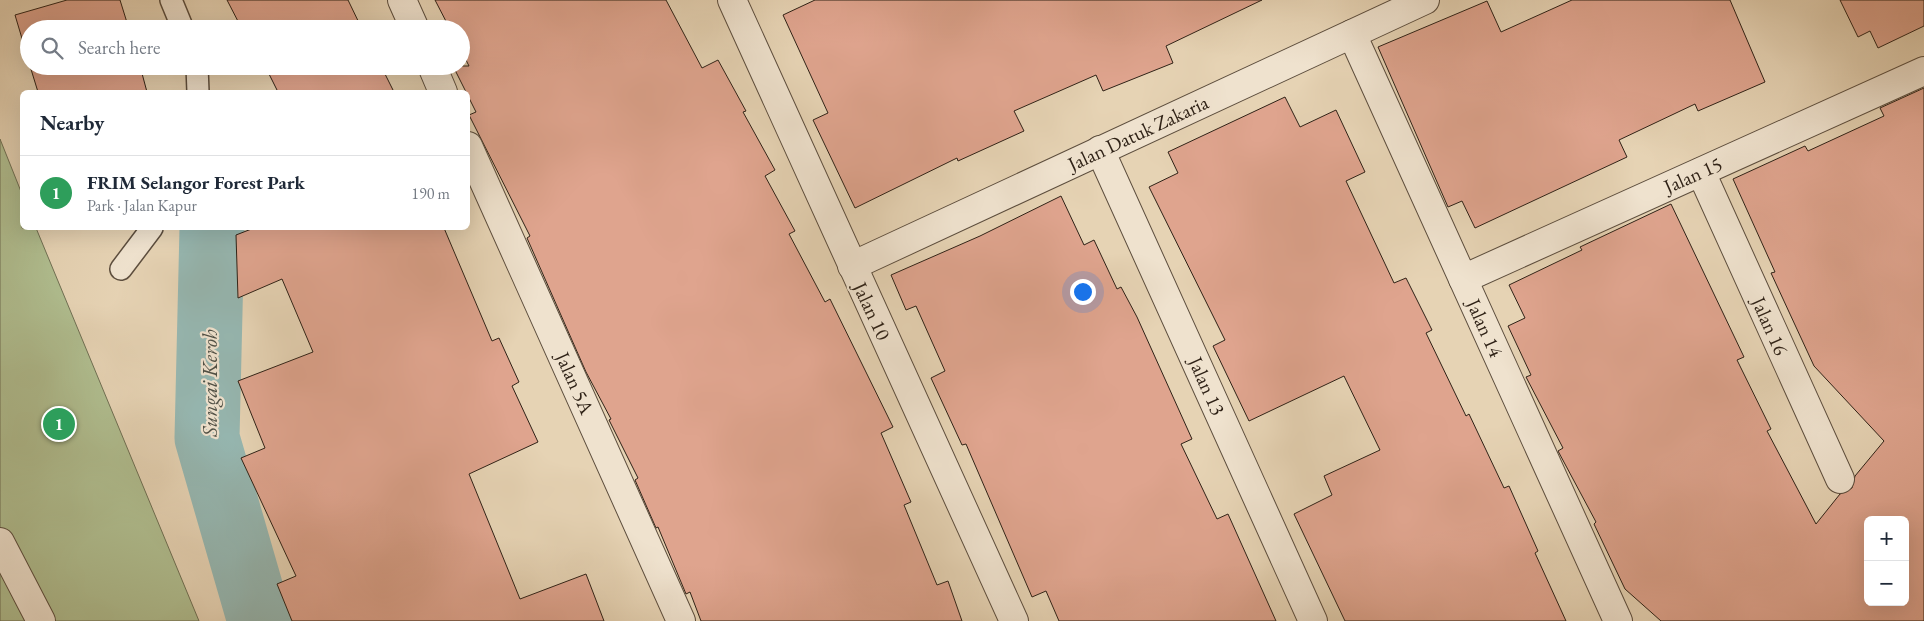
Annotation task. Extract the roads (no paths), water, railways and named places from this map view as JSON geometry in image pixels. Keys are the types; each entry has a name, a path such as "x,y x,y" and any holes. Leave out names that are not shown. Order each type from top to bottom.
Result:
{"street":[{"path":"402,0 411,20"},
{"name":"Jalan Datuk Zakaria","path":"852,266 1425,0"},
{"name":"Jalan 10","path":"737,2 852,266 1014,621"},
{"name":"Jalan 14","path":"1352,34 1618,621"},
{"name":"Jalan 15","path":"1463,279 1924,71"},
{"path":"436,75 442,90"},
{"name":"Jalan 5A","path":"470,150 682,621"},
{"name":"Jalan 13","path":"1100,150 1313,621"},
{"name":"Jalan 16","path":"1701,172 1840,479"},
{"path":"0,542 41,621"}],"lane":[{"path":"172,0 180,20"},
{"path":"197,75 198,90"},
{"path":"121,269 150,230"}],"waterway":[{"name":"Sungai Keroh","path":"212,230 207,438 260,621"}],"place":[{"name":"FRIM Selangor Forest Park","path":"59,424"}]}
